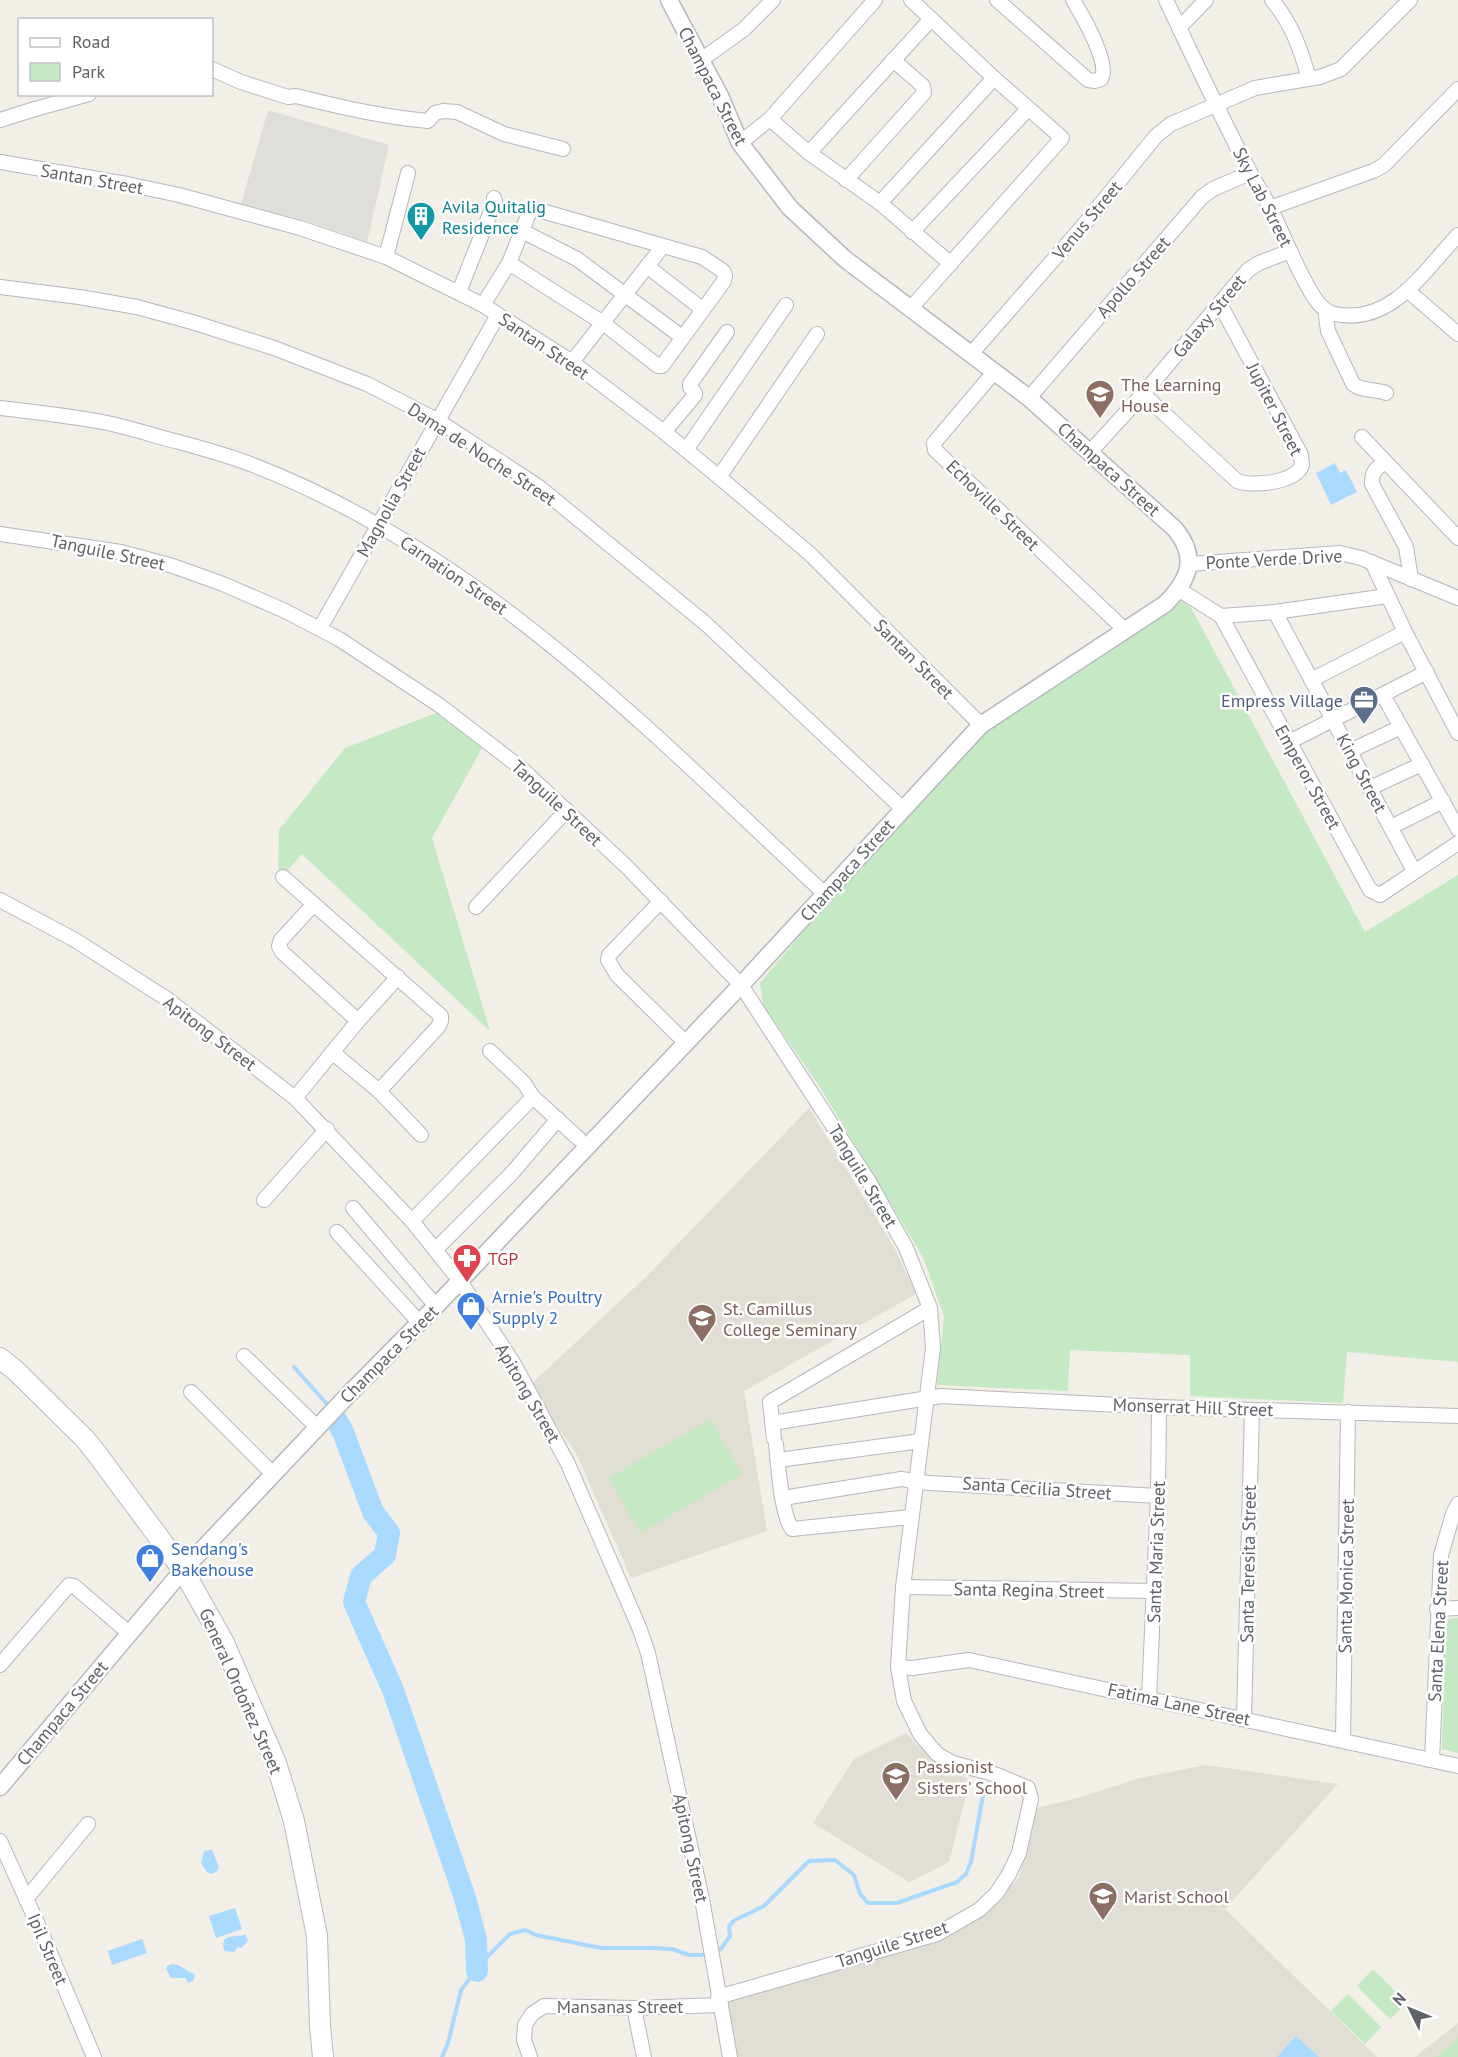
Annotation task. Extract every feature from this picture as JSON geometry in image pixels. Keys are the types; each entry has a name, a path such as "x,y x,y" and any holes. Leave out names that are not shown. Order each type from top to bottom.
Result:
{"main road":[{"name":"General Ordoñez Street","path":"0,1358 85,1439 183,1570 223,1641 265,1734 294,1821 317,1936 323,2057"}],"street":[{"name":"Champaca Street","path":"0,1787 183,1570 687,1043 981,725 1165,604 1178,589 1190,564 1186,544 1175,529 1091,451 1029,398 844,259 790,208 740,143 720,96 669,0"},
{"path":"700,60 742,30 773,0"},
{"path":"740,143 770,119 874,0"},
{"path":"910,309 1062,138 911,0"},
{"path":"997,0 1088,80 1095,81 1101,79 1104,66 1085,20 1073,0"},
{"name":"Sky Lab Street","path":"1166,0 1290,251 1314,297 1325,309"},
{"path":"1179,28 1206,0"},
{"path":"1272,0 1291,26 1309,80"},
{"name":"Venus Street","path":"971,354 1082,227 1156,136 1171,124 1255,88 1309,80 1341,69 1410,0"},
{"path":"809,153 931,19"},
{"path":"846,180 924,93 923,86 893,60"},
{"path":"213,69 241,82 288,97 296,96 402,119 428,121 435,113 457,112 504,134 563,149"},
{"path":"880,203 994,78"},
{"path":"1270,208 1384,165 1458,89"},
{"path":"0,120 82,96"},
{"path":"912,232 1028,109"},
{"path":"770,119 809,153 880,203 951,264"},
{"name":"Santan Street","path":"0,162 179,195 300,228 386,257 483,305 572,362 719,477 810,554 981,725"},
{"path":"386,257 408,173"},
{"name":"Apollo Street","path":"1029,398 1202,197 1213,189 1250,173"},
{"path":"459,292 495,201 494,198"},
{"path":"483,305 509,262 529,213 535,209 702,257 723,270 725,275 662,366 658,366 603,323 509,262"},
{"path":"522,231 577,259 682,337"},
{"path":"1325,309 1336,314 1349,315 1377,311 1391,304 1458,235"},
{"path":"572,362 663,246"},
{"name":"Galaxy Street","path":"1091,451 1143,394 1248,270 1259,263 1290,251"},
{"path":"647,266 702,309"},
{"name":"Dama de Noche Street","path":"0,287 137,307 192,322 274,348 367,384 436,420 539,487 705,623 903,809"},
{"path":"1407,290 1458,334"},
{"name":"Jupiter Street","path":"1143,394 1237,481 1244,484 1263,483 1290,477 1297,471 1302,464 1301,455 1220,304"},
{"path":"686,450 786,305"},
{"path":"1325,309 1328,331 1353,384 1358,388 1386,393"},
{"name":"Magnolia Street","path":"320,628 436,420 498,315"},
{"path":"664,432 695,395 690,384 727,332"},
{"path":"719,477 817,334"},
{"name":"Echoville Street","path":"995,372 934,443 935,450 1125,630"},
{"name":"Carnation Street","path":"0,408 108,423 210,451 245,462 379,524 510,613 552,646 641,721 825,894"},
{"path":"1362,437 1458,538"},
{"path":"1385,462 1375,469 1372,484 1406,547 1412,579"},
{"name":"Tanguile Street","path":"0,534 121,552 173,566 223,584 320,628 458,719 521,768 661,901 741,985 868,1180 906,1248 930,1308 933,1348 927,1397 917,1442 903,1587 898,1667 904,1701 920,1734 937,1754 953,1763 997,1775 1024,1786 1030,1792 1029,1810 1019,1853 996,1894 979,1910 937,1934 719,2001"},
{"name":"Ponte Verde Drive","path":"1190,564 1333,552 1372,562 1458,598"},
{"path":"1372,562 1405,632 1458,733"},
{"name":"Emperor Street","path":"1178,589 1221,616 1370,890 1380,895 1458,843"},
{"path":"1221,616 1275,612 1387,596"},
{"name":"King Street","path":"1275,612 1414,872"},
{"path":"1311,680 1405,632"},
{"path":"1289,742 1427,672"},
{"path":"1383,695 1458,829"},
{"path":"1350,751 1401,727"},
{"path":"1370,788 1422,764"},
{"path":"1391,827 1443,801"},
{"path":"476,907 567,810"},
{"path":"283,877 441,1016 438,1028 379,1091"},
{"name":"Apitong Street","path":"0,900 75,940 167,999 296,1098 436,1249 460,1281 514,1364 568,1464 639,1626 648,1653 702,1899 730,2057"},
{"path":"661,901 609,955 608,960 617,975 687,1043"},
{"path":"313,905 281,940 279,946 282,952 358,1021"},
{"path":"296,1098 358,1021 398,977"},
{"path":"490,1051 579,1138"},
{"path":"332,1052 379,1091 421,1135"},
{"path":"412,1221 534,1096"},
{"path":"436,1249 512,1173 558,1119"},
{"path":"264,1200 327,1129"},
{"path":"353,1208 436,1306"},
{"path":"337,1232 419,1322"},
{"path":"911,1517 792,1529 783,1498 769,1403 930,1308"},
{"path":"244,1356 318,1427"},
{"path":"191,1392 273,1474"},
{"name":"Monserrat Hill Street","path":"772,1423 880,1407 927,1397 966,1396 1159,1407 1458,1416"},
{"name":"Santa Maria Street","path":"1149,1698 1155,1591 1159,1407"},
{"name":"Santa Teresita Street","path":"1244,1719 1251,1410"},
{"name":"Santa Monica Street","path":"1343,1740 1348,1412"},
{"path":"777,1460 917,1442"},
{"name":"Santa Cecilia Street","path":"783,1498 901,1479 929,1483 1158,1496"},
{"name":"Santa Elena Street","path":"1432,1760 1441,1555 1458,1504"},
{"path":"0,1665 69,1585 74,1586 129,1633"},
{"name":"Santa Regina Street","path":"903,1587 1155,1591"},
{"path":"1437,1609 1458,1608"},
{"name":"Fatima Lane Street","path":"898,1667 912,1668 969,1660 1458,1766"},
{"path":"26,1899 88,1824"},
{"name":"Ipil Street","path":"0,1841 94,2057"},
{"name":"Mansanas Street","path":"530,2057 524,2040 525,2025 532,2014 544,2006 634,2008 719,2001"},
{"path":"634,2008 644,2057"}],"shaded area":[{"path":"268,110 389,145 367,242 304,220 241,204"},
{"name":"St. Camillus College Seminary","path":"809,1108 894,1247 916,1294 744,1391 767,1531 631,1578 576,1453 529,1386 647,1276"},
{"name":"Passionist Sisters' School","path":"906,1733 932,1760 970,1780 949,1862 909,1882 813,1823 854,1759"},
{"name":"Marist School","path":"1206,1765 1338,1784 1225,1909 1377,2057 735,2057 724,2001 955,1934 1019,1878 1036,1808 1078,1798 1140,1778"},
{"path":"1458,2023 1458,2057 1415,2057"}],"green space":[{"path":"1179,597 1189,604 1365,932 1458,875 1458,1362 1347,1352 1343,1403 1190,1396 1190,1355 1070,1350 1068,1391 937,1385 944,1316 923,1257 818,1084 763,1005 760,983 830,900 993,725 1142,630"},
{"path":"436,713 482,748 432,838 490,1031 302,854 278,881 279,830 345,748"},
{"path":"710,1419 742,1474 640,1533 609,1478"},
{"path":"1458,1618 1458,1753 1442,1749 1446,1619"},
{"path":"1373,1969 1407,2003 1390,2019 1357,1986"},
{"path":"1348,1994 1381,2027 1365,2044 1331,2011"},
{"path":"1458,2038 1458,2057 1436,2057"}],"water":[{"path":"1335,463 1340,473 1346,470 1357,492 1331,505 1316,473"},
{"path":"212,1850 219,1867 212,1874 207,1872 201,1863 204,1851"},
{"path":"235,1908 242,1929 216,1938 209,1916"},
{"path":"246,1935 248,1941 241,1948 238,1947 234,1952 225,1951 224,1940 228,1937"},
{"path":"142,1939 147,1953 112,1965 108,1951"},
{"path":"172,1964 193,1973 195,1976 193,1981 188,1983 185,1978 171,1978 166,1969"},
{"path":"1296,2036 1319,2057 1277,2057"}],"waterway":[{"path":"294,1367 326,1403"},
{"path":"337,1421 373,1512 389,1533 385,1555 361,1576 354,1602 393,1690 464,1895 476,1939 477,1971"},
{"path":"442,2057 448,2043 461,1990 485,1959 510,1934 525,1930 536,1935 601,1948 672,1949 689,1955 702,1955 721,1949 730,1936 729,1926 735,1920 764,1906 809,1861 835,1860 854,1875 860,1894 868,1903 897,1903 957,1882 966,1874 971,1862 985,1784"}],"place":[{"name":"Avila Quitalig Residence","path":"421,242"},
{"name":"The Learning House","path":"1100,420"},
{"name":"Empress Village","path":"1364,726"},
{"name":"TGP","path":"467,1284"},
{"name":"Arnie's Poultry Supply 2","path":"471,1332"},
{"name":"St. Camillus College Seminary","path":"702,1344"},
{"name":"Sendang's Bakehouse","path":"150,1584"},
{"name":"Passionist Sisters' School","path":"896,1802"},
{"name":"Marist School","path":"1103,1922"}]}
